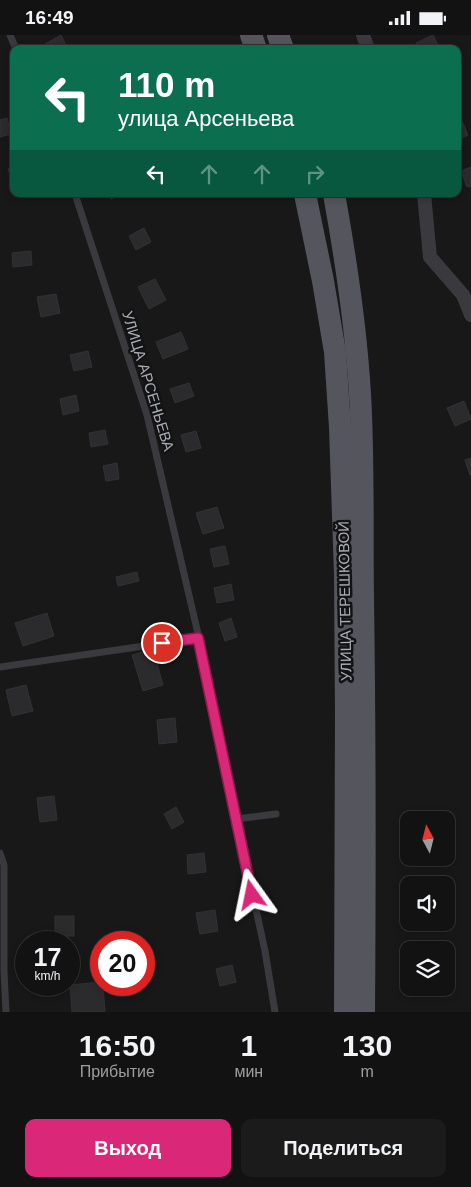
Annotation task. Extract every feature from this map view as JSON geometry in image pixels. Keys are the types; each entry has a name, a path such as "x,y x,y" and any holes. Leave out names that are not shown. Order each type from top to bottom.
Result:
{"main road":[{"name":"УЛИЦА ТЕРЕШКОВОЙ","path":"306,197 324,281 335,352 340,427 345,574 346,708 344,1012"},
{"name":"УЛИЦА ТЕРЕШКОВОЙ","path":"335,197 353,315 360,394 365,810 364,1012"}],"street":[{"path":"424,197 430,257 464,295 471,315"}],"lane":[{"name":"УЛИЦА АРСЕНЬЕВА","path":"76,197 147,415 198,638 265,951 275,1012"},
{"path":"0,667 198,638"},
{"path":"236,819 276,814"},
{"path":"0,853 4,865 6,1012"}],"building":[{"path":"61,35 66,45 46,45"},
{"path":"433,35 438,45 417,45 416,43"},
{"path":"7,118 10,134 0,137 0,120"},
{"path":"461,121 468,135 461,138"},
{"path":"471,167 471,186 467,187 461,171"},
{"path":"144,228 151,242 136,250 129,236"},
{"path":"31,251 32,265 13,267 12,253"},
{"path":"155,279 166,300 149,309 138,287"},
{"path":"56,294 60,313 41,317 37,297"},
{"path":"181,332 188,349 163,359 156,342"},
{"path":"88,351 92,367 74,371 70,355"},
{"path":"189,383 194,396 175,403 170,389"},
{"path":"76,395 79,411 63,415 60,399"},
{"path":"464,401 471,419 455,426 447,408"},
{"path":"105,430 108,444 91,447 89,433"},
{"path":"196,431 201,448 186,452 181,435"},
{"path":"471,458 471,475 470,475 465,460"},
{"path":"117,463 119,479 106,481 103,466"},
{"path":"217,507 224,528 203,534 196,513"},
{"path":"225,546 229,564 214,567 210,549"},
{"path":"137,572 139,581 118,586 116,577"},
{"path":"231,584 234,600 217,603 214,588"},
{"path":"47,613 54,636 23,646 15,623"},
{"path":"231,618 237,637 225,641 219,623"},
{"path":"153,649 163,685 143,691 132,655"},
{"path":"26,685 33,711 12,716 6,690"},
{"path":"175,718 177,742 159,744 157,720"},
{"path":"54,796 57,820 40,822 37,798"},
{"path":"176,807 184,822 172,829 164,814"},
{"path":"204,853 206,872 188,874 187,855"},
{"path":"215,910 218,931 200,934 196,913"},
{"path":"55,916 74,916 74,931 55,931"},
{"path":"232,965 236,982 220,986 216,969"},
{"path":"90,983 90,996 104,996 105,1012 72,1012 71,996 80,996 80,984"}],"route":[{"path":"162,643 198,638 252,895"}]}
